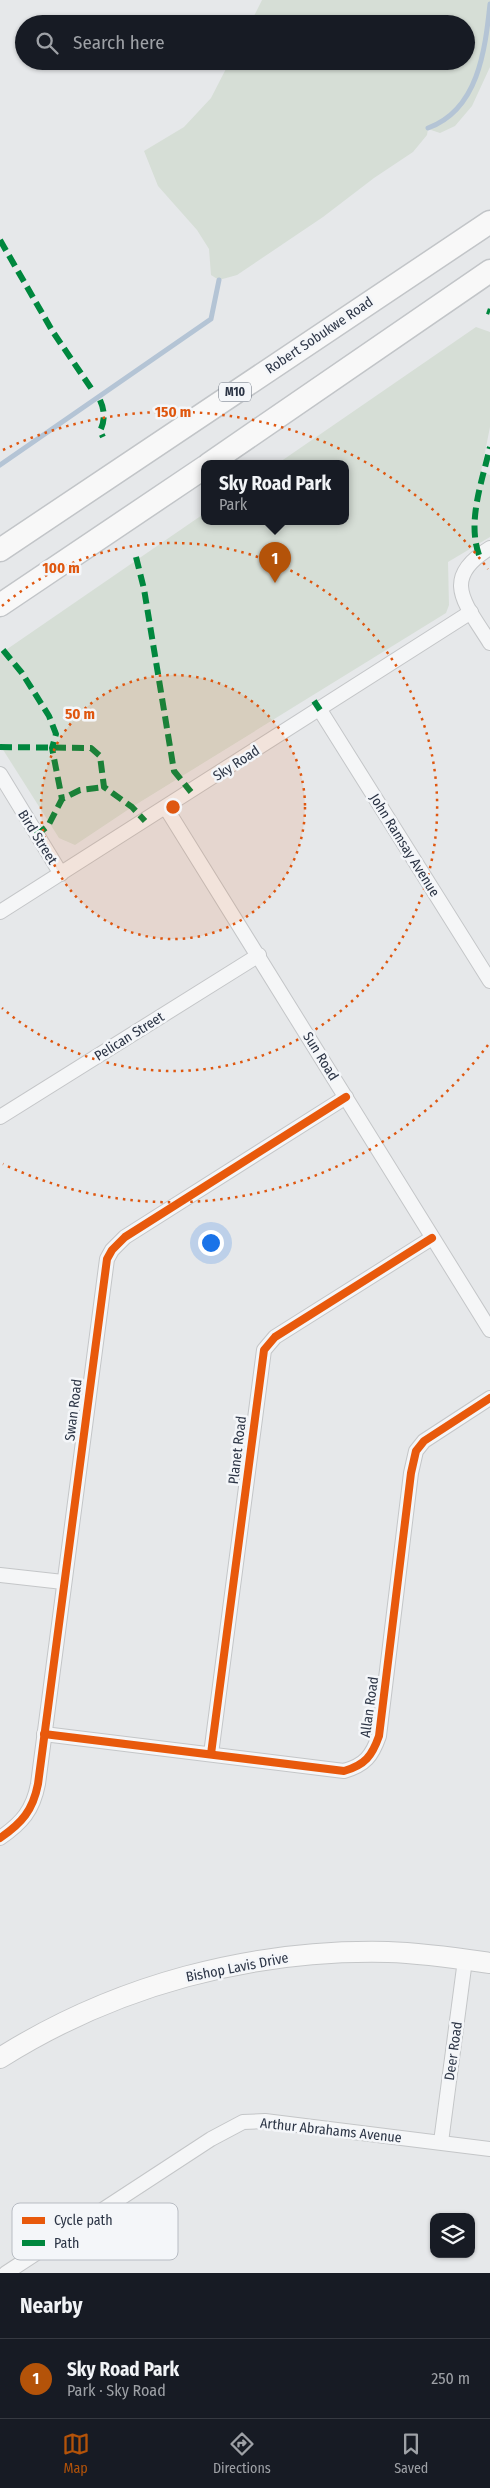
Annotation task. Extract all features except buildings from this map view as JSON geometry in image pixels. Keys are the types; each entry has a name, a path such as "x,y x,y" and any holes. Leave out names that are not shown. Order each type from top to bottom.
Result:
{"main road":[{"path":"469,235 490,206"},
{"name":"Robert Sobukwe Road","path":"0,550 490,222"},
{"path":"215,460 490,271"},
{"path":"0,605 201,470"}],"street":[{"path":"490,548 467,566 461,580 463,598 490,643"},
{"name":"Sky Road","path":"0,912 320,710 471,612"},
{"name":"John Ramsay Avenue","path":"320,710 490,981"},
{"name":"Bird Street","path":"0,774 61,874"},
{"name":"Sun Road","path":"166,808 490,1330"},
{"name":"Pelican Street","path":"0,1117 259,955"},
{"name":"Swan Road","path":"0,1838 23,1820 33,1804 38,1784 104,1272 112,1250 137,1228 346,1096"},
{"name":"Planet Road","path":"211,1754 264,1350 276,1337 432,1238"},
{"name":"Allan Road","path":"44,1734 344,1770 363,1764 370,1757 379,1736 411,1473 416,1451 424,1441 490,1398"},
{"path":"0,1575 64,1582"},
{"name":"Bishop Lavis Drive","path":"0,2058 73,2019 117,1999 187,1976 235,1965 275,1958 351,1952 418,1954 490,1963"},
{"name":"Deer Road","path":"441,2142 466,1960"},
{"name":"Arthur Abrahams Avenue","path":"113,2203 211,2139 244,2122 265,2121 490,2149"},
{"name":"Arthur Abrahams Avenue","path":"6,2273 26,2260"}],"shaded area":[{"path":"262,0 490,0 490,67 472,106 455,126 440,133 428,129 427,135 413,152 374,178 323,217 237,275 219,280 211,275 209,249 197,230 158,186 144,151 184,127 211,98 225,70 475,70 475,15 254,15"},
{"path":"476,327 490,332 490,427 481,472 490,475 490,537 448,562 449,605 446,613 132,807 75,845 59,838 0,745 0,654 201,516 201,525 349,525 349,460 283,460"}],"waterway":[{"path":"428,128 445,119 458,108 468,93 476,77 481,59 490,4"},
{"path":"0,465 211,319 219,280"}],"marked path":[{"path":"0,240 53,332 93,391"},
{"path":"100,400 104,412 104,420 100,431 103,437"},
{"path":"479,555 476,542 475,515 490,447"},
{"path":"136,557 144,589 174,771 191,792"},
{"path":"3,650 22,673 49,716 56,734 52,748 62,799"},
{"path":"314,701 320,710"},
{"path":"0,747 91,748 100,756 104,787 132,807 145,821"},
{"path":"36,835 48,826 62,799 80,790 104,787"}],"cycle path":[{"path":"0,1838 15,1827 30,1809 38,1784 107,1259 112,1250 125,1237 346,1097"},
{"path":"211,1754 264,1350 275,1337 432,1238"},
{"path":"44,1734 344,1771 362,1763 374,1749 379,1736 411,1473 416,1451 424,1441 490,1398"}],"place":[{"name":"Sky Road Park","path":"275,583"}]}
